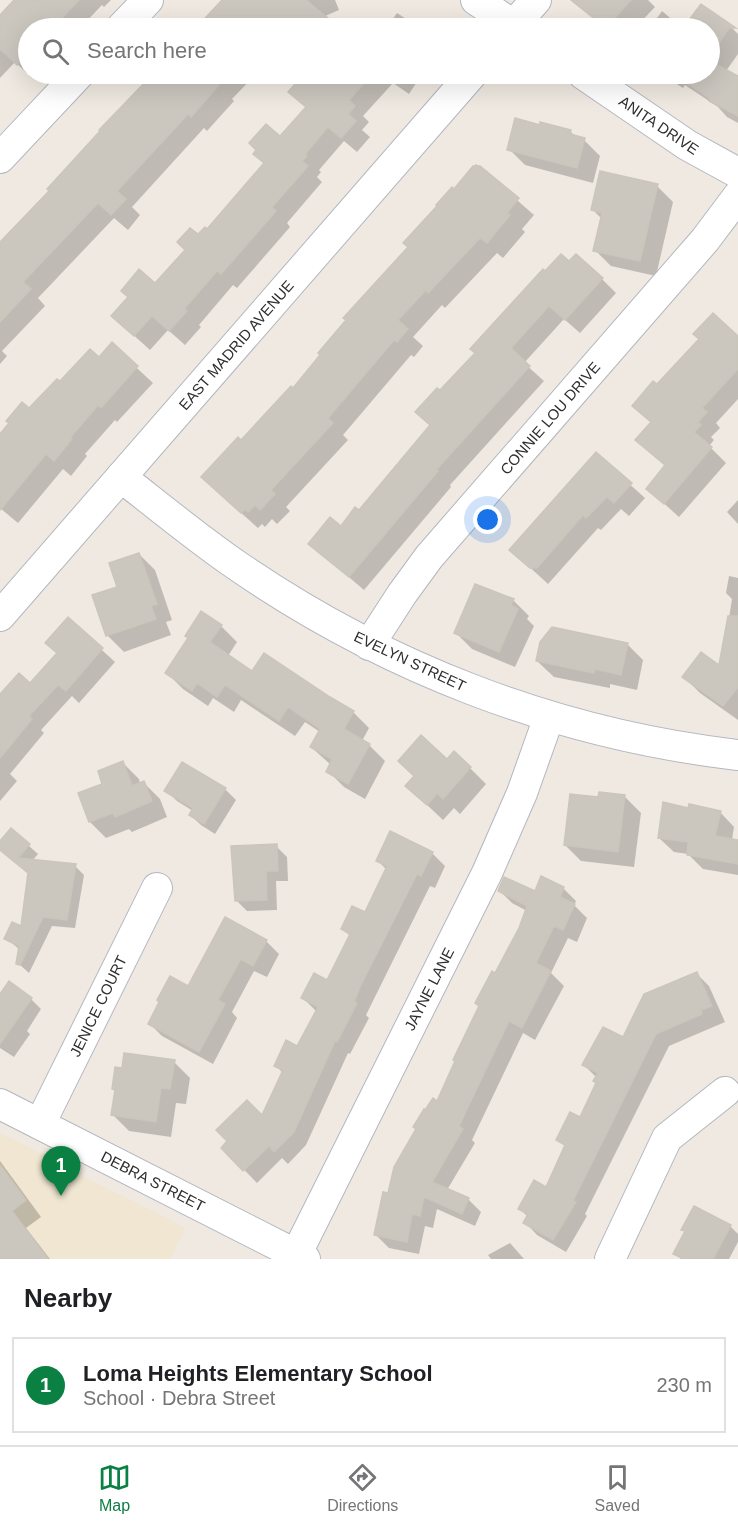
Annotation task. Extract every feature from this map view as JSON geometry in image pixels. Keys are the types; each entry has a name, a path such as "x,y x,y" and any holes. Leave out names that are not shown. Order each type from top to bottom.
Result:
{"street":[{"path":"131,18 148,0"},
{"path":"476,0 500,18"},
{"path":"522,18 536,0"},
{"path":"0,158 70,84"},
{"name":"EAST MADRID AVENUE","path":"0,616 463,84"},
{"name":"ANITA DRIVE","path":"598,84 687,144 738,173"},
{"name":"CONNIE LOU DRIVE","path":"369,645 429,557 705,240 738,196"},
{"name":"EVELYN STREET","path":"121,477 231,562 369,645 472,690 549,717 623,737 738,755"},
{"name":"JAYNE LANE","path":"301,1257 488,873 522,793 549,717"},
{"name":"JENICE COURT","path":"40,1124 157,888"},
{"path":"610,1259 667,1138 725,1092"},
{"name":"DEBRA STREET","path":"0,1104 301,1257"}],"shaded area":[{"path":"0,1133 185,1228 170,1259 0,1259"}],"building":[{"path":"14,0 79,0 62,18 18,18 17,65 0,49 0,15"},
{"path":"222,0 306,0 328,18 205,18"},
{"path":"571,0 631,0 615,18 594,18"},
{"path":"701,4 736,28 729,28 720,42 720,18 690,18"},
{"path":"720,66 738,76 738,116 709,101 710,99 688,84 720,84"},
{"path":"143,84 219,85 191,117 188,114 117,191 126,199 111,215 98,203 23,282 31,289 0,322 0,242 49,191 47,189"},
{"path":"295,84 363,84 349,100 355,106 348,114 356,121 341,138 328,127 305,154 307,156 302,161 308,166 272,207 276,211 221,274 217,271 184,309 187,311 169,331 152,316 134,336 111,316 128,297 121,291 139,269 155,283 185,250 177,242 190,228 198,234 205,227 207,229 264,163 253,154 256,150 249,143 266,124 280,136 306,107 288,92"},
{"path":"515,118 571,130 570,134 585,138 577,168 507,150"},
{"path":"473,166 480,166 519,198 507,213 510,215 487,243 480,238 428,293 426,290 398,320 408,329 397,342 394,340 328,418 333,423 271,490 275,494 260,510 255,505 248,512 245,509 241,513 201,477 238,437 241,440 291,386 293,388 346,320 343,318 408,247 403,243"},
{"path":"600,171 658,184 640,261 593,251 602,213 591,210"},
{"path":"561,254 569,261 576,254 603,278 565,320 549,306 511,348 530,366 436,470 438,471 349,577 308,544 330,517 341,526 355,507 359,510 430,425 415,412 437,388 440,390 475,353 470,349 543,269 545,271"},
{"path":"713,313 738,336 738,369 702,408 707,412 698,422 701,425 694,432 712,447 664,504 646,489 665,465 635,440 651,422 632,406 653,381 657,384 699,339 693,334"},
{"path":"112,342 138,366 101,408 98,405 54,461 46,454 0,510 0,434 9,423 6,421 22,402 29,408 57,379 60,381 90,349 99,357"},
{"path":"596,452 632,483 614,503 607,497 586,518 583,515 537,568 530,568 509,550"},
{"path":"139,553 157,604 151,606 156,619 106,636 92,595 117,587 109,563"},
{"path":"475,584 514,599 511,605 518,609 499,652 454,633"},
{"path":"201,611 222,625 210,642 252,671 264,653 354,711 344,729 370,744 348,784 326,772 332,759 310,747 320,729 288,707 279,721 225,685 217,697 197,683 192,691 165,673 188,638 185,636"},
{"path":"728,616 738,616 738,687 723,706 682,677 701,652 719,665"},
{"path":"68,617 103,648 66,691 58,685 29,716 32,719 0,758 0,694 19,673 30,683 57,653 45,643"},
{"path":"552,627 628,643 621,675 595,669 594,673 536,661 540,642"},
{"path":"421,735 447,759 454,751 471,767 443,799 437,793 427,805 405,786 414,776 398,761"},
{"path":"123,761 132,786 144,781 152,801 115,817 113,813 89,822 78,793 102,784 98,771"},
{"path":"182,762 226,788 204,824 189,815 193,808 164,791"},
{"path":"599,792 625,795 618,852 564,845 570,794 598,797"},
{"path":"663,802 688,808 689,804 721,811 715,836 738,840 738,864 687,855 688,842 658,838"},
{"path":"11,828 30,844 18,858 76,864 67,920 43,917 20,965 16,964 19,946 4,939 12,922 21,926 28,873 0,850 0,841"},
{"path":"390,831 433,852 421,876 417,874 360,987 354,1002 357,1003 337,1042 335,1041 294,1132 274,1152 269,1146 243,1171 221,1148 227,1141 216,1130 247,1100 262,1115 283,1070 274,1066 286,1040 297,1046 318,1007 301,998 314,973 327,980 350,934 341,929 352,906 365,912 387,866 376,861"},
{"path":"277,844 278,871 266,871 267,900 235,901 231,846"},
{"path":"541,876 564,887 560,897 575,904 563,930 554,926 536,963 551,971 522,1028 509,1021 459,1126 463,1129 432,1182 469,1198 462,1214 424,1197 420,1216 412,1214 407,1242 374,1235 383,1192 388,1193 394,1167 416,1129 413,1127 424,1109 433,1098 437,1101 455,1061 453,1060 479,1006 475,1003 492,971 495,973 519,928 527,906 498,891 504,877 535,891"},
{"path":"225,917 267,940 253,966 241,959 218,1000 225,1004 199,1052 148,1024 159,1002 157,1000 170,976 188,986"},
{"path":"697,972 712,1006 701,1010 702,1014 656,1034 573,1201 576,1202 553,1240 523,1223 528,1214 518,1209 534,1180 546,1187 565,1145 556,1140 570,1112 580,1117 596,1083 593,1081 598,1073 582,1065 603,1027 623,1037 644,994"},
{"path":"9,981 32,998 0,1044 0,994"},
{"path":"124,1053 175,1060 170,1089 161,1088 156,1122 111,1115 115,1090 112,1089 115,1067 122,1068"},
{"path":"0,1165 26,1200 12,1211 48,1259 0,1259"},
{"path":"694,1206 731,1225 713,1259 684,1259 673,1254 685,1231 681,1230"}],"place":[{"name":"Loma Heights Elementary School","path":"61,1196"}]}
